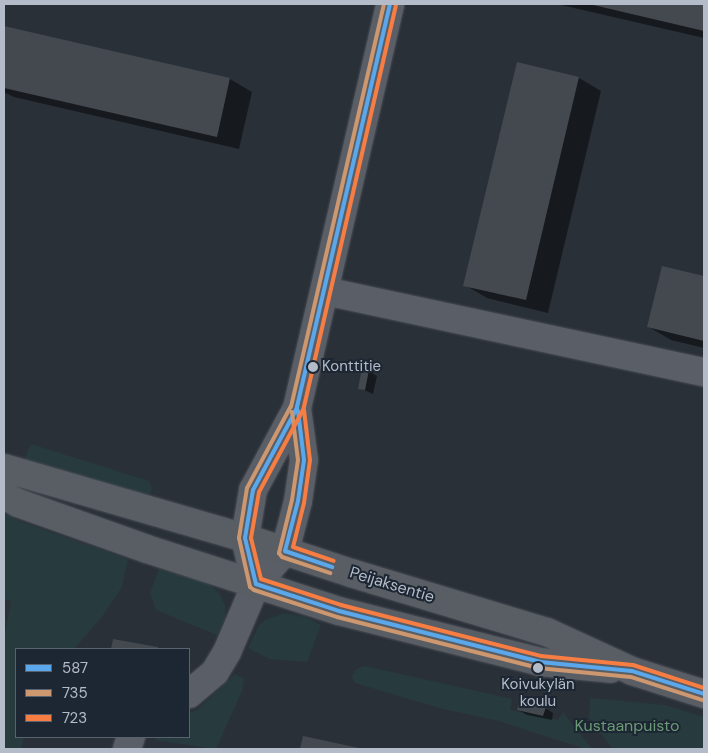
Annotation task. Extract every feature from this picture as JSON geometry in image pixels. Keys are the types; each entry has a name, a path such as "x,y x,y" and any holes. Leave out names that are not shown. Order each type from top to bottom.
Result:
{"main road":[{"name":"Peijaksentie","path":"4,468 245,538 547,632 632,671 704,694"},
{"name":"Peijaksentie","path":"4,495 18,502 148,550 339,611 540,662 632,671"}],"street":[{"path":"256,584 245,538 253,490 297,408 390,4"},
{"path":"324,291 704,372"},
{"path":"190,693 215,672 223,659 256,584 285,551 298,502 304,460 297,408"}],"green space":[{"path":"31,444 149,481 152,489 149,498 23,462"},
{"path":"4,512 19,521 128,559 122,587 102,617 75,648 15,648 15,738 24,738 21,749 4,749 4,639 11,601 4,599"},
{"path":"159,569 208,583 219,593 225,605 225,618 217,635 156,610 150,593"},
{"path":"284,613 306,617 321,625 307,662 270,659 248,648 258,627 265,620"},
{"path":"365,666 512,699 510,710 558,720 563,712 592,749 585,749 499,721 443,709 355,683 352,677 356,669"},
{"path":"235,674 244,679 242,691 216,749 155,740 156,738 190,738 190,713 197,710"},
{"name":"Kustaanpuisto","path":"590,698 665,705 704,717 704,749 613,749 589,718"}],"building":[{"path":"589,4 704,4 704,31"},
{"path":"4,26 230,78 217,137 4,88"},
{"path":"517,62 579,77 526,300 463,286"},
{"path":"662,266 704,276 704,341 647,327"},
{"path":"362,368 369,370 365,390 358,389"},
{"path":"113,639 158,647 158,648 111,648"},
{"path":"520,701 546,707 543,716 517,710"},
{"path":"303,736 359,748 359,749 300,749"}],"transit line":[{"name":"735","path":"384,4 291,406 247,488 239,538 250,587 254,590 337,617 538,668 631,677 702,700"},
{"name":"587","path":"390,4 297,408 253,490 245,538 256,584 339,611 540,662 632,671 704,694"},
{"name":"723","path":"396,5 303,410 259,492 251,538 261,579 341,605 541,656 633,665 704,688"},
{"name":"723","path":"304,410 310,460 304,503 293,547 334,561"},
{"name":"587","path":"298,411 304,460 298,501 285,551 332,567"},
{"name":"735","path":"292,412 298,460 292,500 279,553 282,557 330,573"}],"place":[{"name":"Konttitie","path":"313,367"},
{"name":"Koivukylän koulu","path":"538,668"}]}
